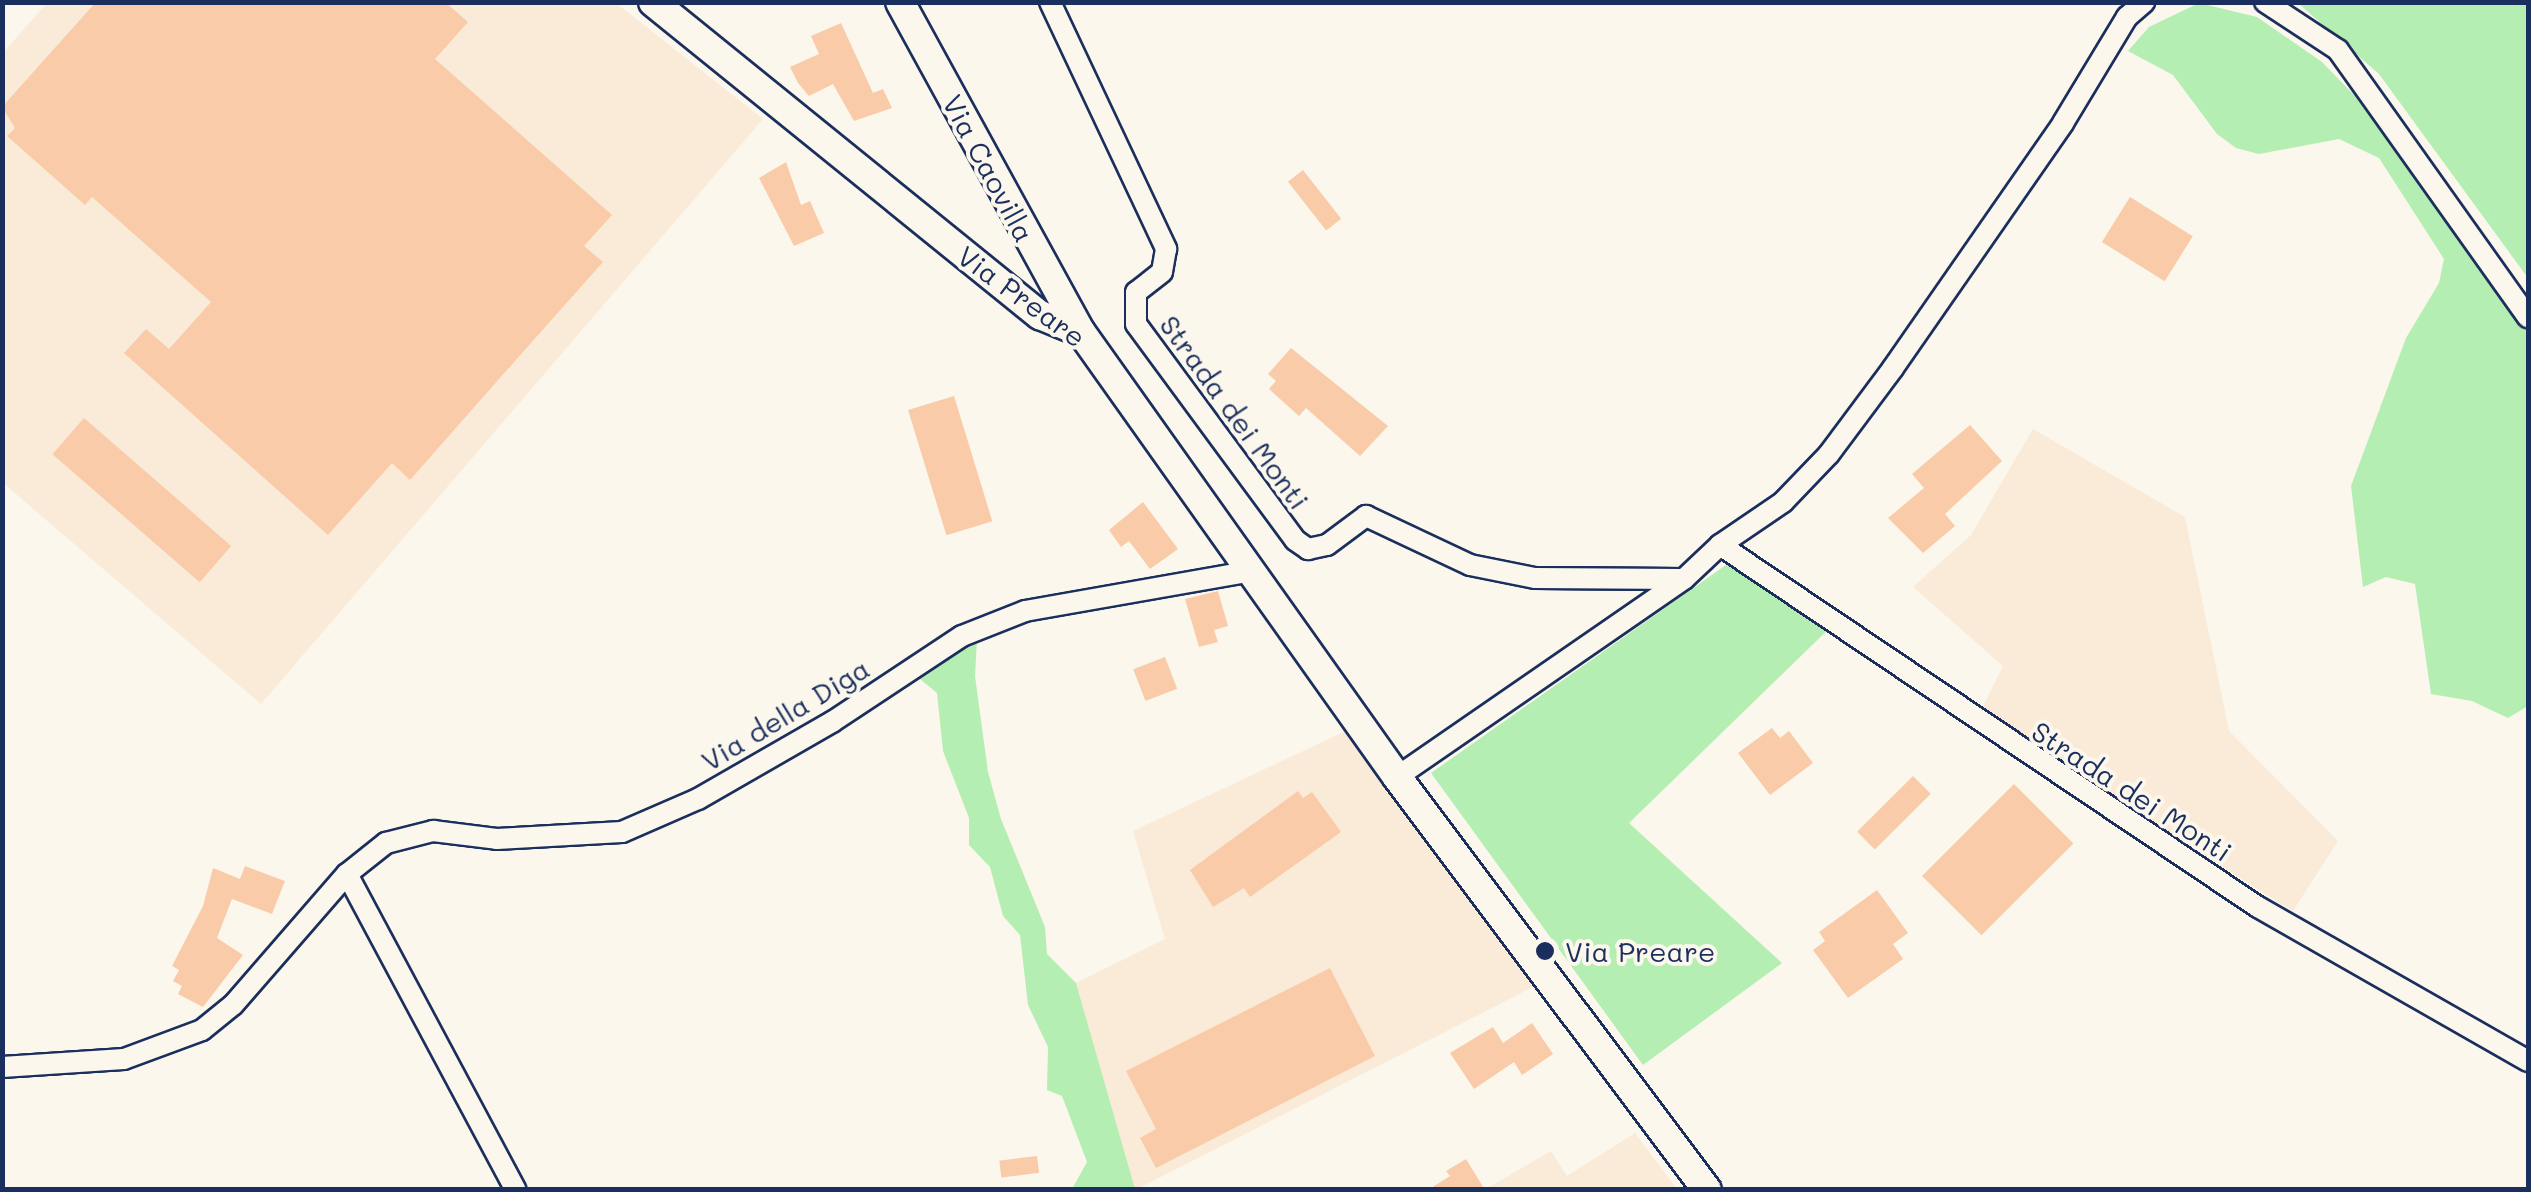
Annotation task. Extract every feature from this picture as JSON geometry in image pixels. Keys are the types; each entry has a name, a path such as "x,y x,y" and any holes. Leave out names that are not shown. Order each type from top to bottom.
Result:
{"main road":[{"name":"Via Preare","path":"653,2 1040,315 1081,332 1396,776 1708,1190"},
{"name":"Via Caovilla","path":"900,2 1081,332"}],"street":[{"name":"Strada dei Monti","path":"1050,2 1166,249 1162,272 1136,292 1136,324 1295,540 1308,549 1327,545 1366,516 1470,564 1535,578 1684,580"},
{"path":"1396,776 1684,580 1720,545 1783,502 1830,454 2063,122 2127,16 2144,2"},
{"path":"2265,2 2338,50 2528,317"},
{"name":"Strada dei Monti","path":"1720,545 2258,907 2528,1061"},
{"name":"Via della Diga","path":"2,1067 124,1059 202,1030 233,1005 347,874 386,843 434,830 497,839 622,832 698,799 832,722 962,636 1025,611 1250,571"},
{"path":"347,874 516,1190"}],"shaded area":[{"path":"47,3 616,3 763,119 261,704 3,483 3,53"},
{"path":"2033,429 2185,517 2229,731 2338,841 2293,911 1979,715 2003,666 1913,587 1971,535"},
{"path":"1348,730 1537,985 1135,1190 1076,983 1165,939 1133,831"},
{"path":"1635,1133 1677,1189 1486,1189 1551,1151 1567,1176"}],"green space":[{"path":"2199,3 2257,17 2322,62 2354,95 2528,329 2528,706 2508,718 2472,701 2431,694 2415,584 2386,577 2363,587 2351,486 2406,338 2439,283 2444,259 2379,158 2339,139 2259,154 2236,148 2217,134 2173,75 2128,51 2149,27"},
{"path":"2298,3 2528,3 2528,278 2379,74"},
{"path":"1743,553 1839,619 1629,823 1782,963 1643,1065 1431,773"},
{"path":"977,639 975,676 988,772 1001,819 1045,927 1047,954 1076,983 1135,1189 1072,1189 1087,1162 1062,1096 1047,1090 1048,1047 1028,1005 1020,935 1003,916 990,867 969,845 969,818 943,751 937,693 915,675"}],"building":[{"path":"96,2 445,2 468,22 435,59 612,215 584,246 603,262 410,480 392,463 328,535 124,353 146,329 169,349 211,302 92,197 85,205 7,136 15,128 2,107"},
{"path":"841,23 873,93 883,89 892,108 854,121 833,84 809,96 798,83 790,67 819,54 811,36"},
{"path":"786,162 801,205 810,201 824,233 794,246 759,178"},
{"path":"1303,170 1341,219 1326,231 1288,182"},
{"path":"2130,197 2193,236 2165,281 2102,242"},
{"path":"1291,348 1388,426 1360,456 1306,408 1299,416 1269,389 1276,381 1268,374"},
{"path":"954,396 992,521 946,535 908,410"},
{"path":"84,418 231,546 200,582 53,454"},
{"path":"1970,425 2002,461 1945,514 1955,526 1923,553 1888,518 1924,488 1912,474"},
{"path":"1143,502 1178,549 1150,569 1129,541 1121,547 1109,530"},
{"path":"1218,591 1228,626 1214,630 1218,642 1199,647 1185,599"},
{"path":"1165,657 1177,689 1145,701 1133,669"},
{"path":"1772,728 1780,738 1789,731 1813,763 1770,795 1738,753"},
{"path":"1913,776 1931,794 1875,850 1857,832"},
{"path":"2014,784 2073,843 1981,935 1922,876"},
{"path":"1298,791 1303,798 1312,792 1341,832 1250,897 1244,888 1213,907 1190,870"},
{"path":"245,866 285,881 272,914 232,899 217,938 243,955 203,1007 178,994 182,986 173,981 179,970 172,966 203,906 213,868 240,879"},
{"path":"1877,890 1908,933 1893,944 1903,959 1848,998 1813,950 1825,941 1819,932"},
{"path":"1330,968 1375,1056 1156,1168 1140,1138 1156,1129 1126,1071"},
{"path":"1532,1023 1553,1054 1522,1075 1514,1062 1474,1089 1450,1053 1493,1027 1503,1043"},
{"path":"1037,1156 1039,1173 1001,1178 999,1161"},
{"path":"1466,1159 1485,1190 1428,1190 1450,1176 1446,1171"}],"place":[{"name":"Via Preare","path":"1545,951"}]}
